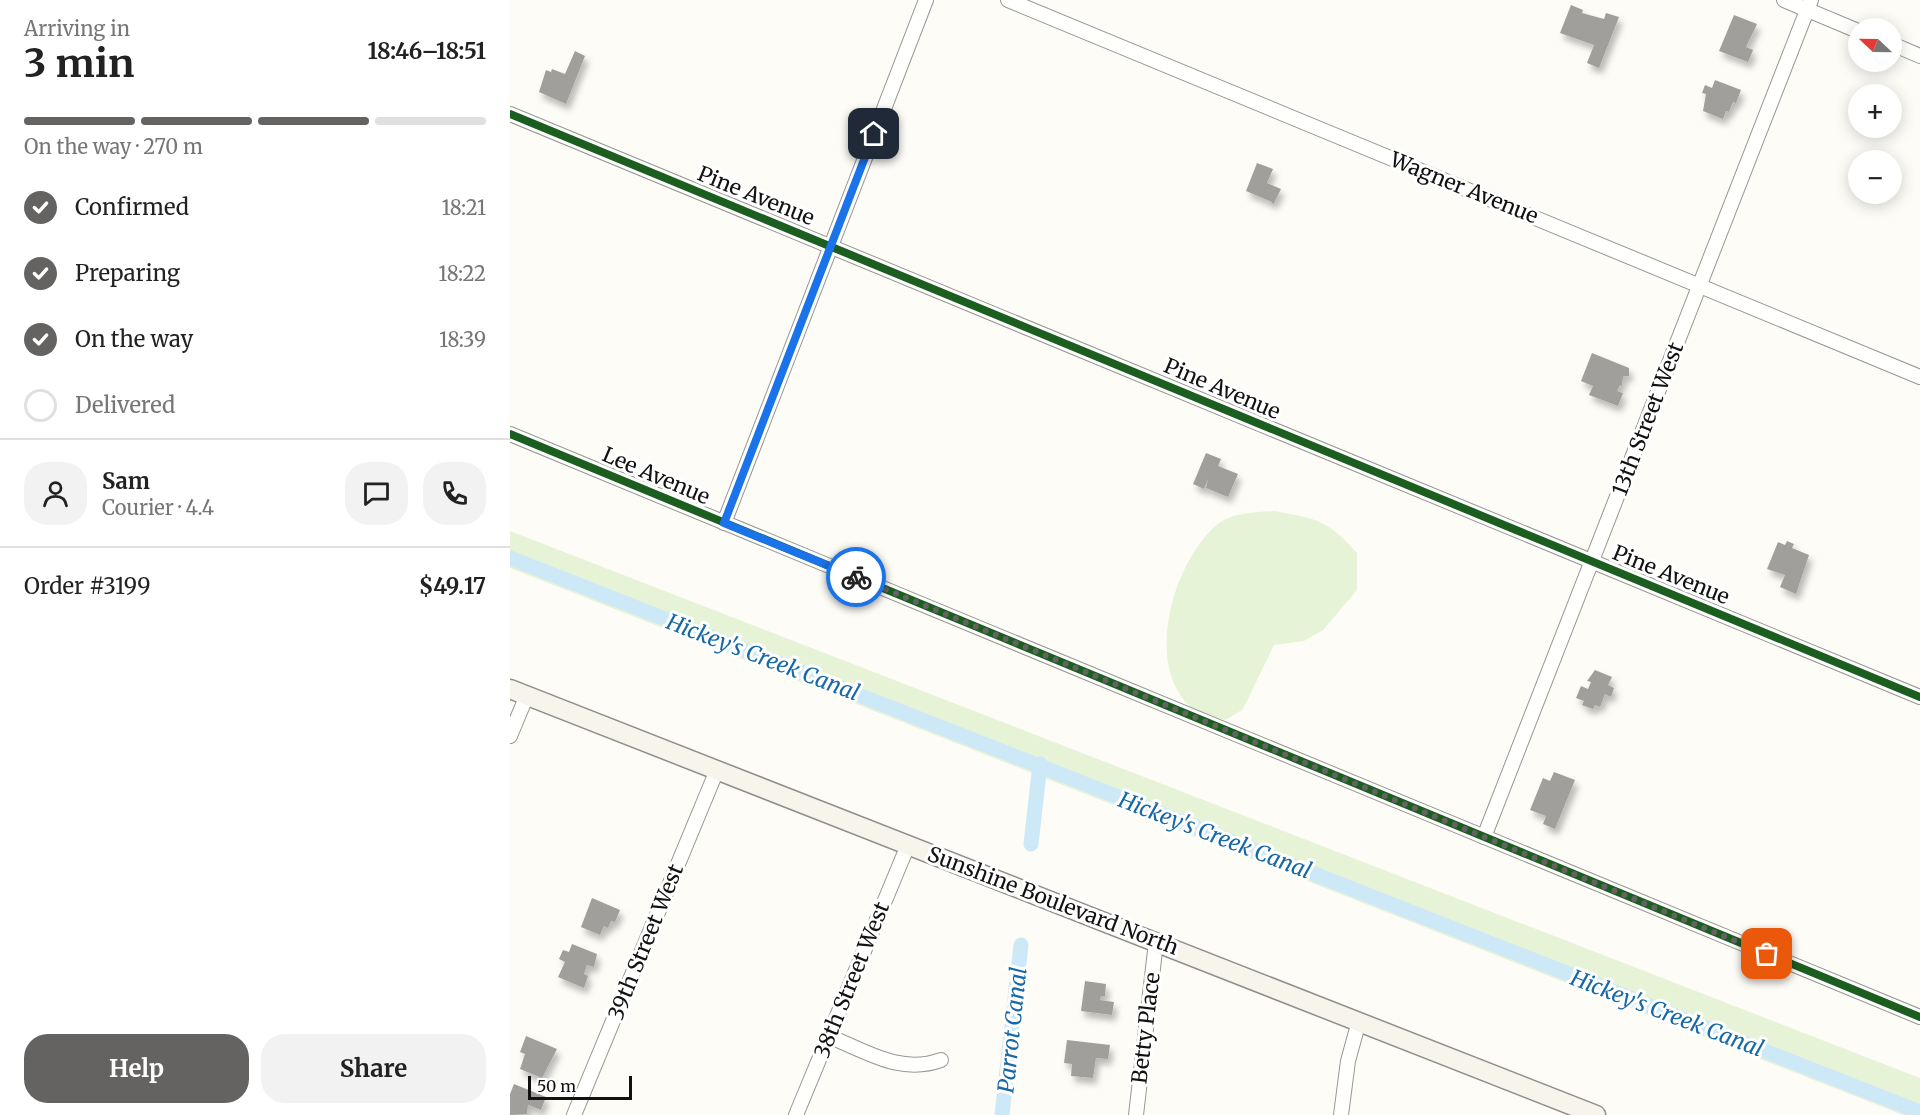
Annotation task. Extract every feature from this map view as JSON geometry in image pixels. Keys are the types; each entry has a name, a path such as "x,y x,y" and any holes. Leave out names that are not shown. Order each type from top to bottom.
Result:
{"street":[{"path":"724,523 926,0"},
{"name":"Wagner Avenue","path":"1008,0 1920,377"},
{"path":"1784,0 1809,5 1848,26"},
{"name":"13th Street West","path":"1484,837 1809,5"},
{"path":"1902,48 1920,56"},
{"name":"Pine Avenue","path":"510,114 1920,697"},
{"name":"Lee Avenue","path":"510,434 1920,1017"},
{"path":"510,736 518,692"},
{"name":"Sunshine Boulevard North","path":"518,692 1596,1115"},
{"name":"39th Street West","path":"574,1115 717,770"},
{"name":"38th Street West","path":"796,1115 908,844"},
{"name":"Betty Place","path":"1136,1115 1156,942"},
{"path":"1341,1115 1348,1060 1359,1021"},
{"path":"828,1036 893,1063 909,1066 926,1065 941,1059"}],"green space":[{"path":"1275,511 1312,519 1329,527 1347,542 1357,553 1357,590 1323,630 1304,641 1274,645 1243,709 1226,720 1204,714 1192,708 1177,689 1169,666 1167,641 1170,613 1177,587 1188,562 1202,540 1218,524 1238,515"},
{"path":"510,531 1920,1078 1920,1115 1903,1115 510,568"}],"building":[{"path":"1571,5 1583,10 1582,13 1604,19 1606,13 1619,17 1599,68 1587,63 1594,45 1560,33"},
{"path":"1734,15 1757,24 1746,47 1753,50 1748,62 1719,51"},
{"path":"575,51 585,56 566,104 539,92 546,70 551,72 552,69 565,74"},
{"path":"1715,80 1741,90 1736,103 1733,102 1723,119 1703,111 1706,94 1702,93 1705,85 1712,88"},
{"path":"1257,163 1273,169 1267,183 1281,189 1273,205 1272,202 1246,191"},
{"path":"1592,353 1629,368 1629,376 1623,376 1622,386 1620,385 1617,391 1623,393 1618,406 1589,395 1593,386 1581,381"},
{"path":"1206,453 1221,459 1218,466 1238,474 1228,497 1206,488 1208,479 1204,489 1193,484"},
{"path":"1787,541 1794,544 1792,548 1809,555 1796,594 1780,587 1785,575 1767,569 1778,542 1785,545"},
{"path":"1595,670 1612,677 1608,685 1614,688 1611,697 1605,694 1600,707 1595,705 1593,709 1582,705 1584,701 1576,698 1581,686 1588,689 1591,682 1587,681"},
{"path":"1554,772 1575,780 1555,829 1543,824 1546,816 1530,810 1543,778 1550,781"},
{"path":"592,898 620,910 615,922 611,921 608,928 604,926 600,935 581,927"},
{"path":"572,944 597,954 594,967 587,965 584,974 588,976 584,988 558,977 565,962 559,959 563,950 569,952"},
{"path":"1085,981 1106,984 1105,996 1101,996 1100,1000 1114,1002 1112,1015 1081,1011"},
{"path":"526,1036 557,1049 542,1078 520,1069 525,1054 520,1052"},
{"path":"1067,1040 1110,1045 1108,1059 1096,1058 1093,1078 1071,1076 1072,1064 1064,1063"},
{"path":"514,1084 546,1097 541,1110 528,1105 527,1114 510,1115 510,1094"}],"waterway":[{"name":"Hickey's Creek Canal","path":"510,558 1920,1112"},
{"name":"Parrot Canal","path":"1031,844 1040,764"},
{"name":"Parrot Canal","path":"1002,1115 1021,945"}],"cycle path":[{"path":"510,114 1920,697"},
{"path":"510,434 1920,1017"}],"way so far":[{"path":"856,577 1767,954"}],"route":[{"path":"856,577 724,523 874,134"}]}
